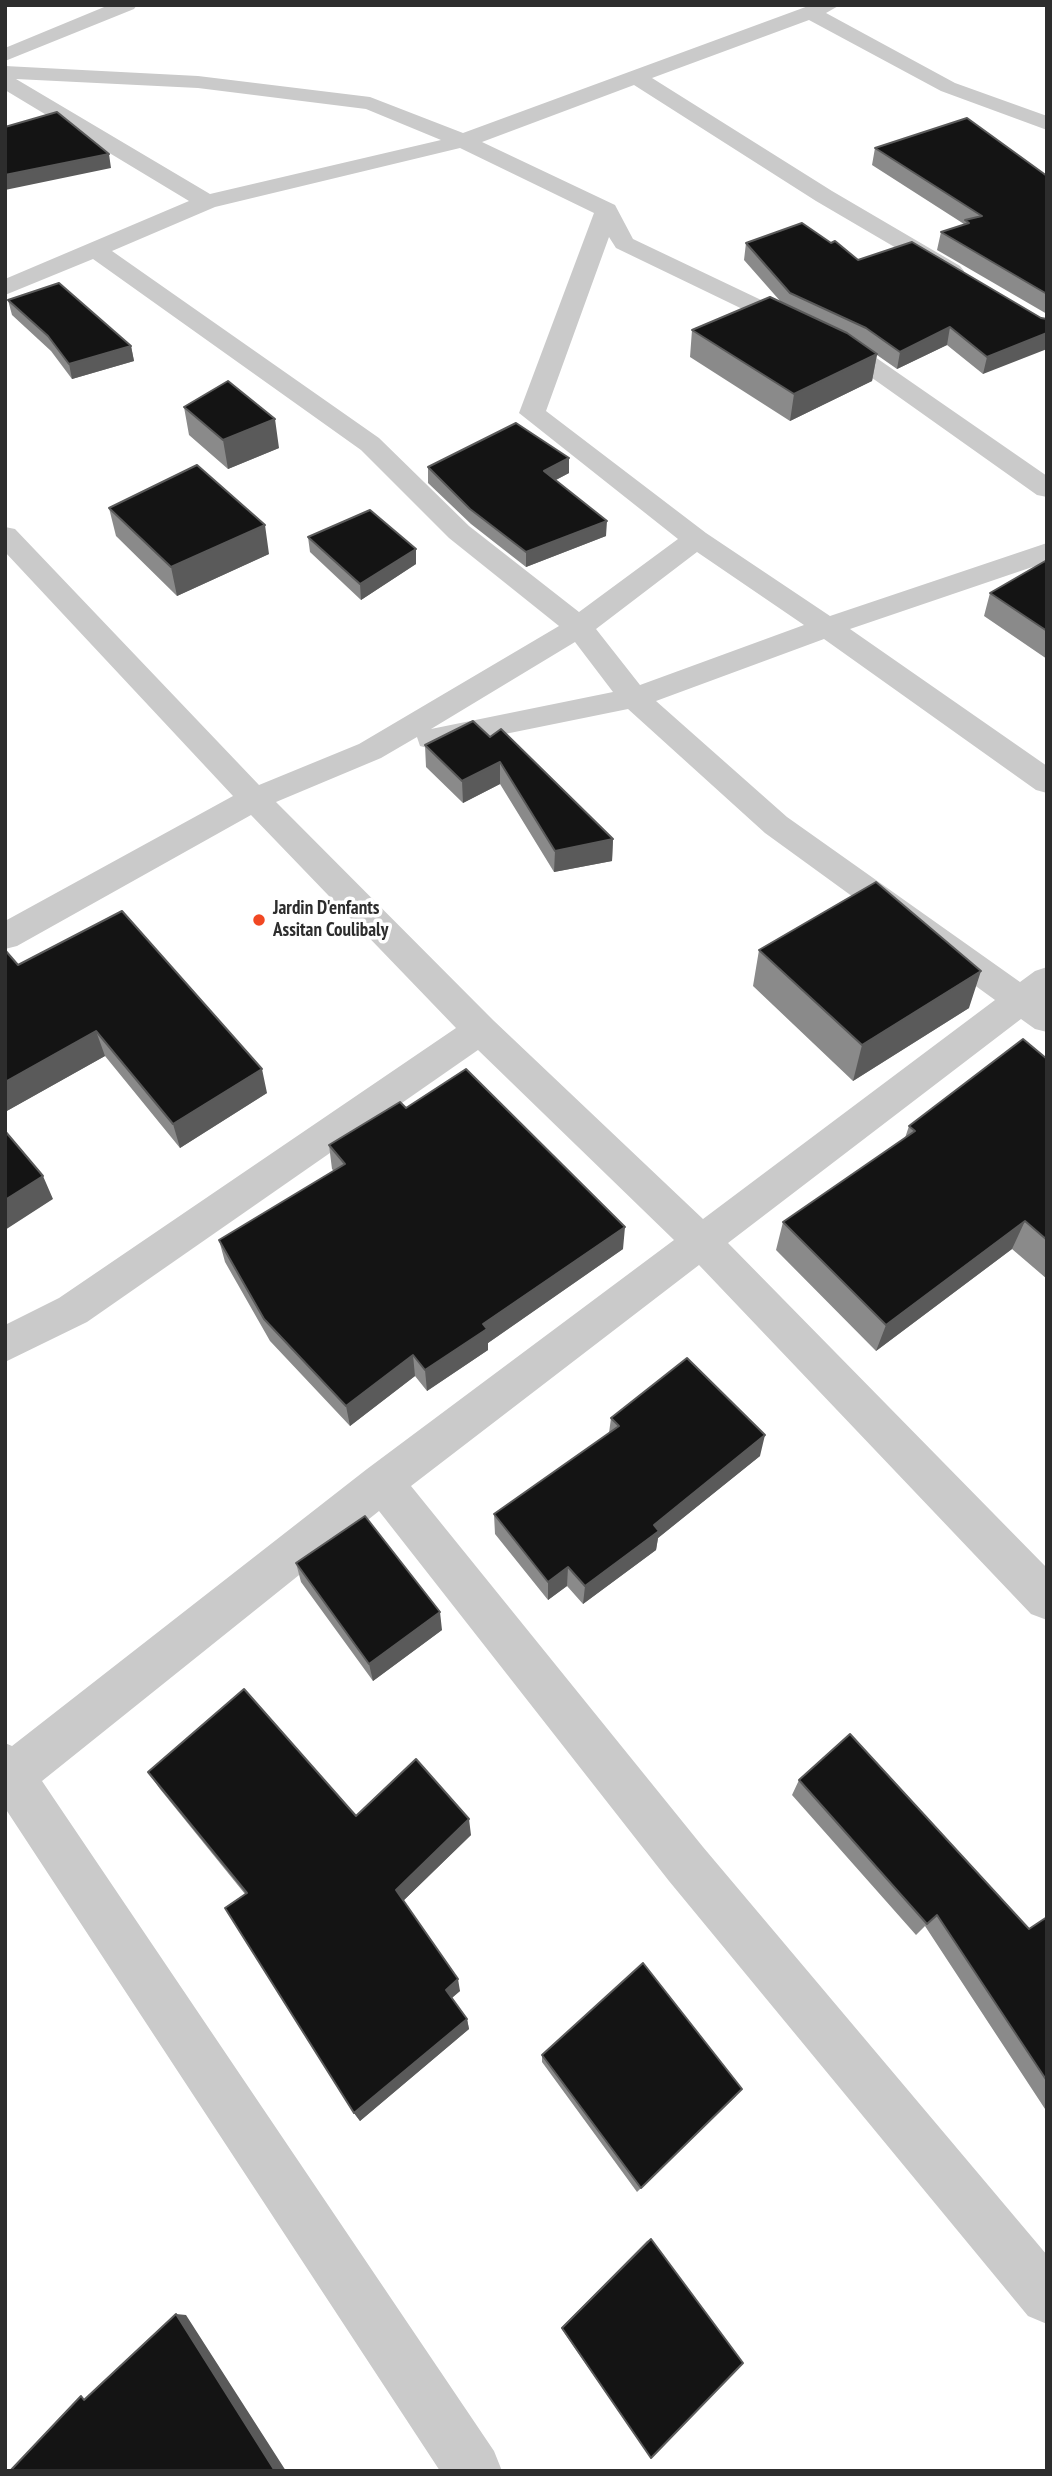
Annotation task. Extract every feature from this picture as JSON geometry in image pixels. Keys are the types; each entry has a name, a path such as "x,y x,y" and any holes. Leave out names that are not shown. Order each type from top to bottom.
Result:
{"street":[{"path":"5,55 127,5"},
{"path":"5,288 207,202 463,141 820,9 948,87 1047,124"},
{"path":"5,72 198,82 370,103 463,141 607,210 624,243 853,353 1047,489"},
{"path":"636,77 824,196 975,285"},
{"path":"5,81 207,202"},
{"path":"607,210 532,413 696,539 827,627 1047,782"},
{"path":"97,251 370,444 459,532 579,626 634,698 776,825 1038,999 702,1242 382,1483 7,1774 474,2471"},
{"path":"5,534 254,799 480,1030 702,1242 1047,1599"},
{"path":"5,937 254,799 370,751 579,626 696,539"},
{"path":"370,751 634,698 827,627 1047,552"},
{"path":"5,1345 72,1310 480,1030"},
{"path":"382,1483 686,1864 1047,2297"}],"building":[{"path":"57,112 109,154 5,175 5,127"},
{"path":"967,118 1047,176 1047,294 941,232 969,223 965,220 982,216 875,148"},
{"path":"802,223 831,243 835,241 858,260 912,242 1041,318 1047,319 1047,333 987,357 950,327 900,352 866,328 790,293 746,243"},
{"path":"59,283 131,346 69,364 48,336 8,300"},
{"path":"770,297 847,333 877,354 794,394 692,330"},
{"path":"228,381 275,419 223,440 184,407"},
{"path":"516,423 569,458 544,471 607,521 526,552 470,509 428,467"},
{"path":"197,465 265,525 171,567 109,508"},
{"path":"370,510 416,549 360,584 308,537"},
{"path":"1047,560 1047,631 990,593"},
{"path":"473,721 490,737 501,729 613,839 555,851 500,762 462,781 425,745"},
{"path":"876,882 981,971 862,1045 759,950"},
{"path":"122,911 262,1069 173,1124 96,1031 5,1082 5,950 18,965"},
{"path":"1023,1039 1047,1059 1047,1240 1025,1221 886,1325 783,1222 915,1131 909,1126"},
{"path":"466,1069 625,1227 483,1324 487,1329 425,1370 413,1355 346,1406 264,1319 219,1240 345,1164 329,1145 400,1102 406,1108"},
{"path":"5,1131 43,1176 5,1200"},
{"path":"687,1358 765,1435 654,1525 659,1531 585,1586 568,1567 548,1582 494,1514 619,1426 611,1418"},
{"path":"365,1516 440,1612 369,1664 296,1563"},
{"path":"244,1689 356,1816 416,1759 469,1819 396,1890 458,1979 446,1990 467,2019 354,2113 225,1908 247,1893 148,1772"},
{"path":"850,1734 1029,1929 1047,1917 1047,2081 937,1915 927,1924 799,1780"},
{"path":"643,1963 742,2089 641,2188 542,2055"},
{"path":"651,2239 743,2363 651,2458 562,2328"},
{"path":"176,2314 275,2471 10,2471 81,2396 84,2400"}],"place":[{"name":"Jardin D'enfants Assitan Coulibaly","path":"259,920"}]}
